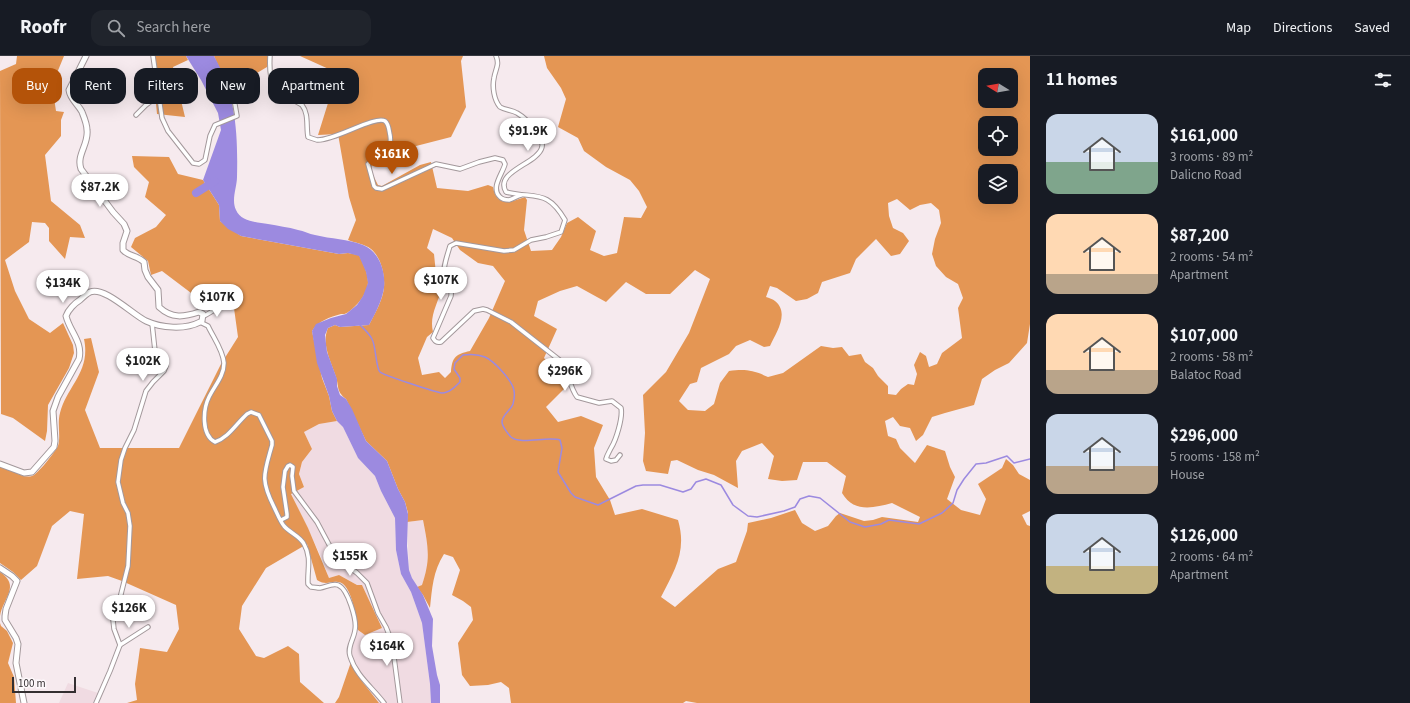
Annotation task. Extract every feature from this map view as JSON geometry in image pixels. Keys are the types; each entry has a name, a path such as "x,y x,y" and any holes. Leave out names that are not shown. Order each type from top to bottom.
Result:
{"main road":[{"path":"0,464 24,472 32,472 54,447 53,410 58,397 79,359 80,354 78,340 66,316 77,302 90,292 97,292 122,303 145,321 152,323 180,327 202,320 202,312 179,316 171,314 159,307 158,290 148,277 144,262 139,258 126,254 123,250 123,243 127,231 124,224 113,212 79,165 79,159 88,132 82,112 70,95 69,90 86,56"},
{"path":"0,568 12,576 16,581 4,616 18,644 16,664 24,703"}],"street":[{"path":"153,56 154,68"},
{"path":"270,56 271,78 274,86 279,92 302,105 306,112 308,136 318,140 324,139 338,136 376,120 386,122 390,137 388,149 383,155 368,164 374,186 376,188 382,189 436,164 460,169 496,158 503,160 505,164 497,183 498,195 503,199 509,200 526,194"},
{"path":"496,56 498,64 493,79 495,100 500,107 516,113 531,123 541,139 542,144 542,148 538,154 510,174 505,180 504,186 506,192 539,196 547,199 560,210 566,220 561,232 531,240 514,250 504,251 456,243 450,246 444,271 445,278 452,289 451,296 433,338 438,342 441,342 474,311 484,309 510,322 562,362 566,369 571,388 577,397 599,403 610,401 620,408 620,426 607,454 606,460 616,460 620,455"},
{"path":"136,115 147,104"},
{"path":"159,104 164,124 193,163 199,164 205,160 212,129 215,125 237,116 235,104"},
{"path":"227,305 217,307 202,320 208,326 223,356 224,364 221,376 207,401 205,423 208,436 215,442 225,438 247,414 251,412 259,415 272,441 264,476 266,488 284,526 291,533 297,536 305,545 310,569 308,584 311,587 319,588 336,585 340,586 345,592 350,602 355,620 355,629 349,654 364,681 384,703"},
{"path":"120,645 114,629 113,620 119,611 120,598 128,566 130,526 128,513 123,503 118,478 121,457 134,430 146,391 166,369 166,364 154,348 152,323"},
{"path":"281,520 288,514 283,487 286,472 288,466 290,465 292,467 294,491 317,522 333,552 339,559 352,567 367,583 378,613 391,638 400,703"},
{"path":"96,703 120,645 148,627"}],"shaded area":[{"path":"17,56 64,56 59,68 12,68 12,104 55,104 56,111 64,112 61,120 61,136 45,155 51,201 80,225 85,238 70,237 65,259 49,241 49,228 45,223 32,222 29,242 5,260 15,291 29,319 50,333 63,323 73,345 74,353 69,368 48,405 45,441 13,418 1,414 0,71 16,64"},
{"path":"154,56 186,56 188,60 173,68 153,68 152,62"},
{"path":"186,56 214,56 220,68 206,68 206,90 198,75 198,68 194,68"},
{"path":"214,56 268,56 267,67 260,71 260,68 219,68"},
{"path":"300,56 463,56 461,61 466,107 451,137 385,154 372,163 371,171 378,185 382,186 420,165 431,162 437,188 468,191 488,185 493,187 495,194 501,201 510,202 525,197 527,200 524,230 531,251 552,250 561,237 567,223 578,217 596,231 590,250 604,256 617,253 624,217 641,218 647,207 639,191 630,180 606,167 584,151 578,138 558,127 566,99 561,88 547,68 544,56 1030,56 1030,324 1027,343 1009,363 982,379 974,405 932,417 923,435 916,441 910,428 900,426 893,417 885,421 888,436 896,439 900,448 915,463 927,445 945,451 955,477 947,499 961,510 980,515 986,499 978,484 1002,468 1006,459 1013,465 1019,474 1030,480 1030,511 1022,515 1027,525 1030,526 1030,703 697,703 686,701 683,703 511,703 509,688 501,682 488,685 470,686 462,675 458,643 473,620 471,607 452,595 460,570 453,557 444,554 435,574 430,608 417,587 422,585 428,560 423,520 407,522 408,513 405,502 387,461 366,441 346,399 339,391 326,346 326,334 328,328 335,325 340,327 369,325 380,302 384,282 382,266 374,252 366,246 348,240 356,220 349,197 338,134 318,135 328,104 359,104 359,68 327,68","holes":["897,199 910,210 920,205 931,203 939,210 941,223 935,239 932,254 936,266 946,277 958,284 963,298 958,308 962,338 942,353 937,364 929,367 926,356 920,352 914,365 917,374 914,385 908,384 896,395 888,394 888,386 878,376 873,368 865,362 861,354 849,356 842,347 833,348 821,346 783,373 768,377 749,371 729,371 720,383 714,404 705,411 688,410 679,401 690,384 697,382 701,368 729,354 736,346 750,340 764,347 770,346 782,317 779,306 774,300 766,297 770,286 777,288 796,301 807,299 818,293 822,282 850,273 856,259 876,239 891,256 900,254 909,241 903,233 893,228 889,216 888,203","433,229 452,238 460,250 478,263 493,266 505,281 489,318 470,351 461,353 456,357 452,363 451,372 445,378 439,372 422,375 418,358 427,337 433,332 432,320 442,286 442,272 436,274 434,254 427,248","695,270 710,279 689,333 666,372 643,395 645,433 643,461 646,471 668,474 671,461 677,460 698,470 714,475 738,488 736,461 742,451 762,443 774,456 768,479 782,481 797,480 803,462 827,462 846,476 842,493 852,504 871,507 892,503 920,517 918,522 882,517 864,521 840,513 828,526 815,531 802,523 795,510 771,518 748,523 747,531 736,562 718,569 675,607 661,597 675,569 680,551 681,541 678,520 642,509 615,515 610,500 596,477 594,448 603,425 581,416 558,422 546,407 566,387 561,378 544,358 557,329 534,316 538,301 560,291 577,286 606,302 626,282 646,294 670,294"]},
{"path":"156,104 182,104 185,117 157,114"},
{"path":"213,104 232,104 237,145 237,181 234,202 238,214 250,221 290,228 313,235 345,240 363,245 373,252 380,263 384,275 384,288 380,303 369,325 340,327 335,325 328,328 325,335 327,352 337,379 337,386 340,395 346,399 352,409 366,441 387,461 405,502 408,514 407,546 409,570 412,578 423,595 433,619 432,646 440,685 440,703 431,703 422,623 411,592 401,574 396,550 395,518 375,476 358,458 343,427 337,421 332,411 329,396 317,363 312,331 316,324 346,314 357,305 363,296 368,283 366,272 359,256 348,253 339,254 241,236 228,229 220,221 219,205 203,180 221,130 218,113"},
{"path":"132,156 169,157 178,174 203,180 219,205 220,221 241,236 339,254 348,253 359,255 365,268 368,282 364,296 358,304 347,313 321,322 312,331 322,378 329,396 332,411 337,421 319,424 304,432 312,449 302,462 299,474 304,487 291,494 308,528 329,578 339,575 357,585 362,585 382,628 365,635 358,630 350,594 347,588 338,582 326,583 317,580 307,544 266,568 242,606 239,629 256,656 264,658 288,646 299,654 300,682 324,703 127,703 137,700 135,684 140,648 167,652 179,629 176,605 108,576 77,579 84,514 70,511 52,526 37,566 21,580 0,563 0,467 20,475 28,477 32,476 50,458 58,446 60,413 63,403 81,370 84,361 84,339 91,338 99,372 85,410 100,448 179,448 221,364 238,337 233,301 203,302 162,271 151,275 148,261 131,247 135,238 156,227 166,215 145,197 149,182 134,167"},
{"path":"337,421 343,427 358,458 375,476 395,518 396,550 401,574 411,592 422,623 431,703 379,703 361,680 351,662 353,659 352,650 358,630 365,635 382,628 362,585 357,585 339,575 329,578 322,559 291,493 304,487 299,474 302,462 312,449 304,432 319,424"},
{"path":"423,520 428,548 427,570 422,585 417,587 409,570 407,522"},
{"path":"0,572 6,577 10,587 0,616"},
{"path":"0,623 1,626 7,631 13,643 8,663 14,677 16,703 0,703"},
{"path":"351,662 361,680 379,703 335,703 339,697"},
{"path":"68,683 98,693 95,703 59,703"}],"waterway":[{"path":"196,193 215,181"},
{"path":"360,325 372,339 380,372 399,380 437,392 447,392 460,382 460,378 454,369 455,363 463,355 471,354 489,359 507,377 514,391 513,404 502,419 504,428 511,437 515,439 560,440 562,448 558,472 575,497 598,505 636,486 660,485 683,492 691,489 696,482 706,479 721,485 733,505 748,516 757,517 784,511 795,507 800,499 809,496 820,498 850,522 865,527 881,524 889,520 919,524 942,513 953,503 957,490 976,464 986,463 1007,456 1014,463 1030,459"}]}
